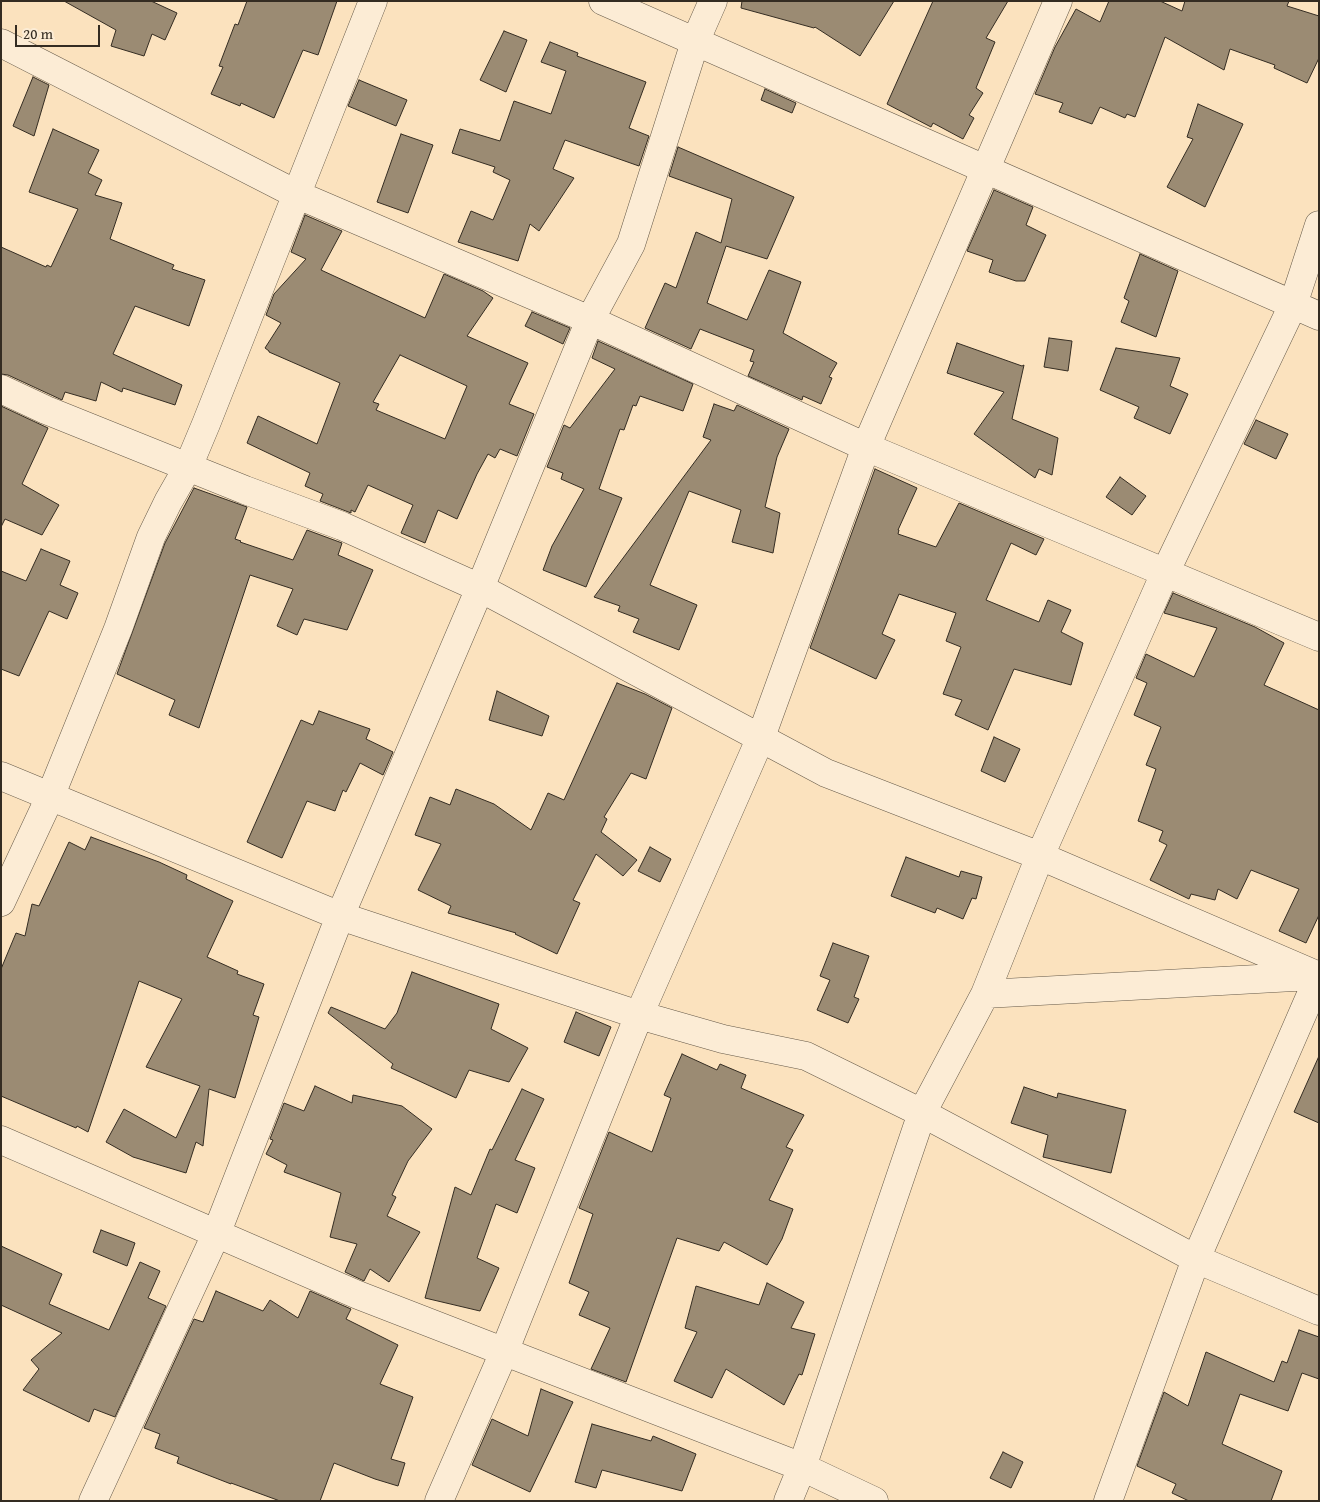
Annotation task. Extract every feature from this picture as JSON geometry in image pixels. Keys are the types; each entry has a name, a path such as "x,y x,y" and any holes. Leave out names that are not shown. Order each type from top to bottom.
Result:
{"street":[{"path":"1,902 50,797 118,629 151,537 188,467 206,424 373,1"},
{"path":"603,1 1319,316"},
{"path":"93,1501 217,1232 340,916 480,588 590,320 632,244 695,42 713,1"},
{"path":"440,1501 504,1352 639,1015 761,737 866,447 1058,1"},
{"path":"1,42 298,194 590,320 866,447 1319,637"},
{"path":"788,1501 802,1467 922,1113 985,994 1040,856 1166,573 1293,304 1319,225"},
{"path":"1,389 46,410 245,490 333,522 480,588 826,772 1040,856 1319,976 985,994"},
{"path":"1,776 340,916 639,1015 723,1039 806,1056 922,1113 1196,1259 1319,1311"},
{"path":"1108,1501 1196,1259 1319,976"},
{"path":"1,1140 217,1232 358,1295 802,1467 874,1501"}],"building":[{"path":"64,1 151,1 177,13 165,40 152,34 144,56 111,46 116,30"},
{"path":"247,1 337,1 318,55 303,50 274,118 241,103 240,106 211,94 223,67 219,66 235,24 238,25"},
{"path":"742,1 894,1 860,56 815,27 741,8"},
{"path":"933,1 1008,1 986,38 995,42 976,88 983,93 969,115 974,118 963,139 933,123 931,127 887,104"},
{"path":"1109,1 1160,1 1182,11 1185,1 1289,1 1287,6 1319,16 1319,58 1307,83 1274,68 1275,65 1230,49 1224,70 1165,37 1135,117 1127,114 1125,118 1100,107 1092,124 1059,112 1063,103 1035,94 1055,47 1076,9 1100,22"},
{"path":"504,31 527,40 506,92 480,80"},
{"path":"550,42 578,53 577,56 646,82 629,128 649,136 639,166 565,140 553,169 574,178 539,231 530,224 518,261 458,242 471,211 493,220 510,180 493,172 495,167 452,153 460,129 500,141 514,101 551,114 566,71 541,62"},
{"path":"33,77 49,85 34,136 13,126"},
{"path":"359,80 407,100 396,126 348,106"},
{"path":"765,89 796,103 792,113 761,100"},
{"path":"1198,104 1243,124 1205,207 1167,187 1193,139 1187,137"},
{"path":"53,129 99,150 88,173 102,180 95,195 122,203 110,239 174,265 172,269 205,280 189,326 135,306 113,354 182,385 175,405 123,388 122,392 101,382 96,401 65,392 62,400 8,375 1,374 1,247 46,267 47,265 51,267 78,209 29,192"},
{"path":"401,134 433,145 408,213 377,202"},
{"path":"678,147 794,197 767,259 726,246 707,303 747,320 769,270 801,282 783,333 837,363 829,377 832,378 821,404 803,396 802,400 748,376 754,362 750,361 754,350 700,329 691,349 645,328 665,283 676,288 696,232 721,243 732,199 669,176"},
{"path":"994,190 1033,207 1026,225 1046,235 1025,281 1016,281 989,272 993,260 967,251"},
{"path":"305,215 342,231 321,270 425,318 444,274 483,291 493,298 467,336 528,363 509,404 534,414 517,456 500,449 495,458 488,454 457,519 438,510 425,543 401,533 413,505 368,485 355,512 351,510 351,513 320,501 323,494 305,486 310,473 247,443 258,416 317,444 340,383 269,352 265,348 281,323 266,315 274,294 306,259 291,252","holes":["400,355 467,386 445,439 376,410 379,404 373,402"]},
{"path":"1140,254 1178,271 1156,337 1121,322 1129,301 1124,298"},
{"path":"532,312 570,328 563,344 525,326"},
{"path":"1049,338 1072,341 1068,371 1044,367"},
{"path":"598,341 693,384 683,411 640,396 636,406 633,405 624,430 620,429 599,489 622,498 586,587 543,570 552,546 584,489 561,479 563,473 547,467 564,425 570,428 615,369 592,358"},
{"path":"957,343 1022,366 1024,365 1012,419 1058,438 1052,475 1039,469 1035,478 974,434 1004,392 947,373"},
{"path":"1116,348 1180,358 1170,386 1188,394 1170,434 1134,418 1139,407 1100,390"},
{"path":"714,404 734,411 737,405 789,429 777,457 765,507 780,513 773,553 732,542 741,510 689,491 650,585 697,605 679,650 633,632 639,619 618,611 620,606 594,597 711,440 703,437"},
{"path":"1,406 48,428 22,484 59,505 42,535 5,519 1,527"},
{"path":"1256,420 1288,434 1276,459 1244,444"},
{"path":"875,469 917,488 898,530 898,534 936,547 959,503 1044,539 1036,555 1011,543 986,600 1039,622 1048,600 1071,610 1061,632 1083,643 1071,685 1014,669 988,730 955,715 962,700 943,694 961,647 946,641 956,613 899,594 882,634 895,640 876,679 810,648"},
{"path":"1120,477 1146,496 1132,515 1106,497"},
{"path":"194,488 247,507 235,539 240,542 293,560 307,530 342,543 338,555 373,570 347,630 304,619 297,635 277,626 293,589 250,575 199,728 169,715 175,700 117,674 165,543"},
{"path":"41,549 70,561 60,585 78,593 67,619 49,611 19,676 1,669 1,571 26,581"},
{"path":"1173,593 1255,627 1284,643 1264,685 1319,710 1319,915 1306,943 1279,931 1299,889 1251,870 1237,899 1218,889 1215,900 1191,894 1189,899 1150,880 1167,845 1159,841 1163,831 1138,821 1156,769 1146,765 1161,727 1134,715 1147,683 1136,678 1146,654 1194,677 1217,628 1164,613"},
{"path":"617,683 645,694 672,708 646,779 631,773 604,817 607,819 601,832 637,860 623,876 596,854 573,900 580,903 557,954 516,933 448,913 451,906 418,890 441,844 415,835 430,797 450,805 456,789 494,804 531,830 548,793 564,800"},
{"path":"497,691 549,716 542,736 489,720"},
{"path":"319,711 370,729 366,739 393,752 383,775 360,763 346,792 343,790 335,811 307,801 282,858 247,842 301,720 313,725"},
{"path":"994,737 1020,749 1005,782 981,771"},
{"path":"91,837 159,862 187,875 186,879 233,901 207,957 238,971 237,974 264,984 253,1015 259,1017 235,1098 209,1089 203,1146 196,1142 186,1173 133,1157 106,1142 124,1109 176,1138 200,1086 146,1067 182,999 139,981 88,1132 1,1096 1,969 16,933 25,936 32,904 39,906 69,842 85,850"},
{"path":"650,847 671,859 660,882 638,871"},
{"path":"906,857 959,877 961,871 982,877 976,899 972,898 963,919 937,908 935,913 891,896"},
{"path":"833,943 869,956 854,997 859,999 848,1023 817,1010 830,980 820,976"},
{"path":"412,972 499,1004 491,1029 528,1048 509,1082 469,1070 456,1098 391,1068 393,1064 328,1013 331,1007 385,1029 397,1013"},
{"path":"576,1012 611,1027 599,1056 564,1042"},
{"path":"682,1054 717,1070 720,1064 746,1075 741,1088 804,1115 786,1147 793,1150 769,1200 793,1209 782,1239 767,1265 724,1242 719,1251 677,1238 626,1382 591,1369 610,1328 579,1315 589,1292 569,1283 593,1214 579,1208 609,1132 652,1152 671,1098 664,1095"},
{"path":"1319,1056 1319,1123 1294,1112"},
{"path":"315,1086 352,1103 353,1095 402,1106 432,1129 408,1161 392,1195 396,1197 387,1216 420,1232 389,1282 370,1269 364,1281 345,1272 357,1244 330,1237 341,1193 284,1172 287,1165 266,1154 273,1140 270,1139 284,1103 304,1111"},
{"path":"1024,1087 1057,1098 1058,1093 1126,1110 1111,1173 1043,1157 1048,1135 1011,1123"},
{"path":"522,1089 544,1099 515,1160 535,1168 517,1213 496,1204 477,1258 499,1268 480,1311 425,1298 455,1187 471,1195 490,1149 492,1150"},
{"path":"101,1230 135,1243 127,1266 93,1252"},
{"path":"1,1246 62,1274 49,1304 109,1330 140,1262 160,1271 148,1298 166,1306 115,1417 94,1409 89,1422 23,1390 39,1369 31,1360 62,1333 1,1305"},
{"path":"767,1283 804,1302 791,1328 815,1334 802,1375 799,1374 784,1405 726,1369 712,1398 674,1381 697,1332 685,1328 696,1286 759,1305"},
{"path":"216,1291 263,1311 270,1300 298,1318 310,1291 351,1309 346,1319 398,1345 380,1384 413,1397 391,1459 405,1463 398,1486 334,1463 320,1501 280,1501 177,1463 179,1457 155,1448 160,1434 144,1428 194,1319 203,1322"},
{"path":"1299,1330 1319,1337 1319,1379 1302,1373 1288,1411 1240,1394 1222,1444 1282,1471 1271,1501 1189,1501 1172,1493 1176,1484 1137,1466 1164,1392 1188,1406 1206,1352 1274,1382 1282,1361 1287,1363"},
{"path":"541,1389 573,1402 530,1492 472,1465 492,1419 528,1436"},
{"path":"592,1424 651,1441 653,1436 696,1454 682,1491 602,1470 596,1488 575,1482"},
{"path":"1003,1452 1023,1462 1011,1488 990,1478"}]}
